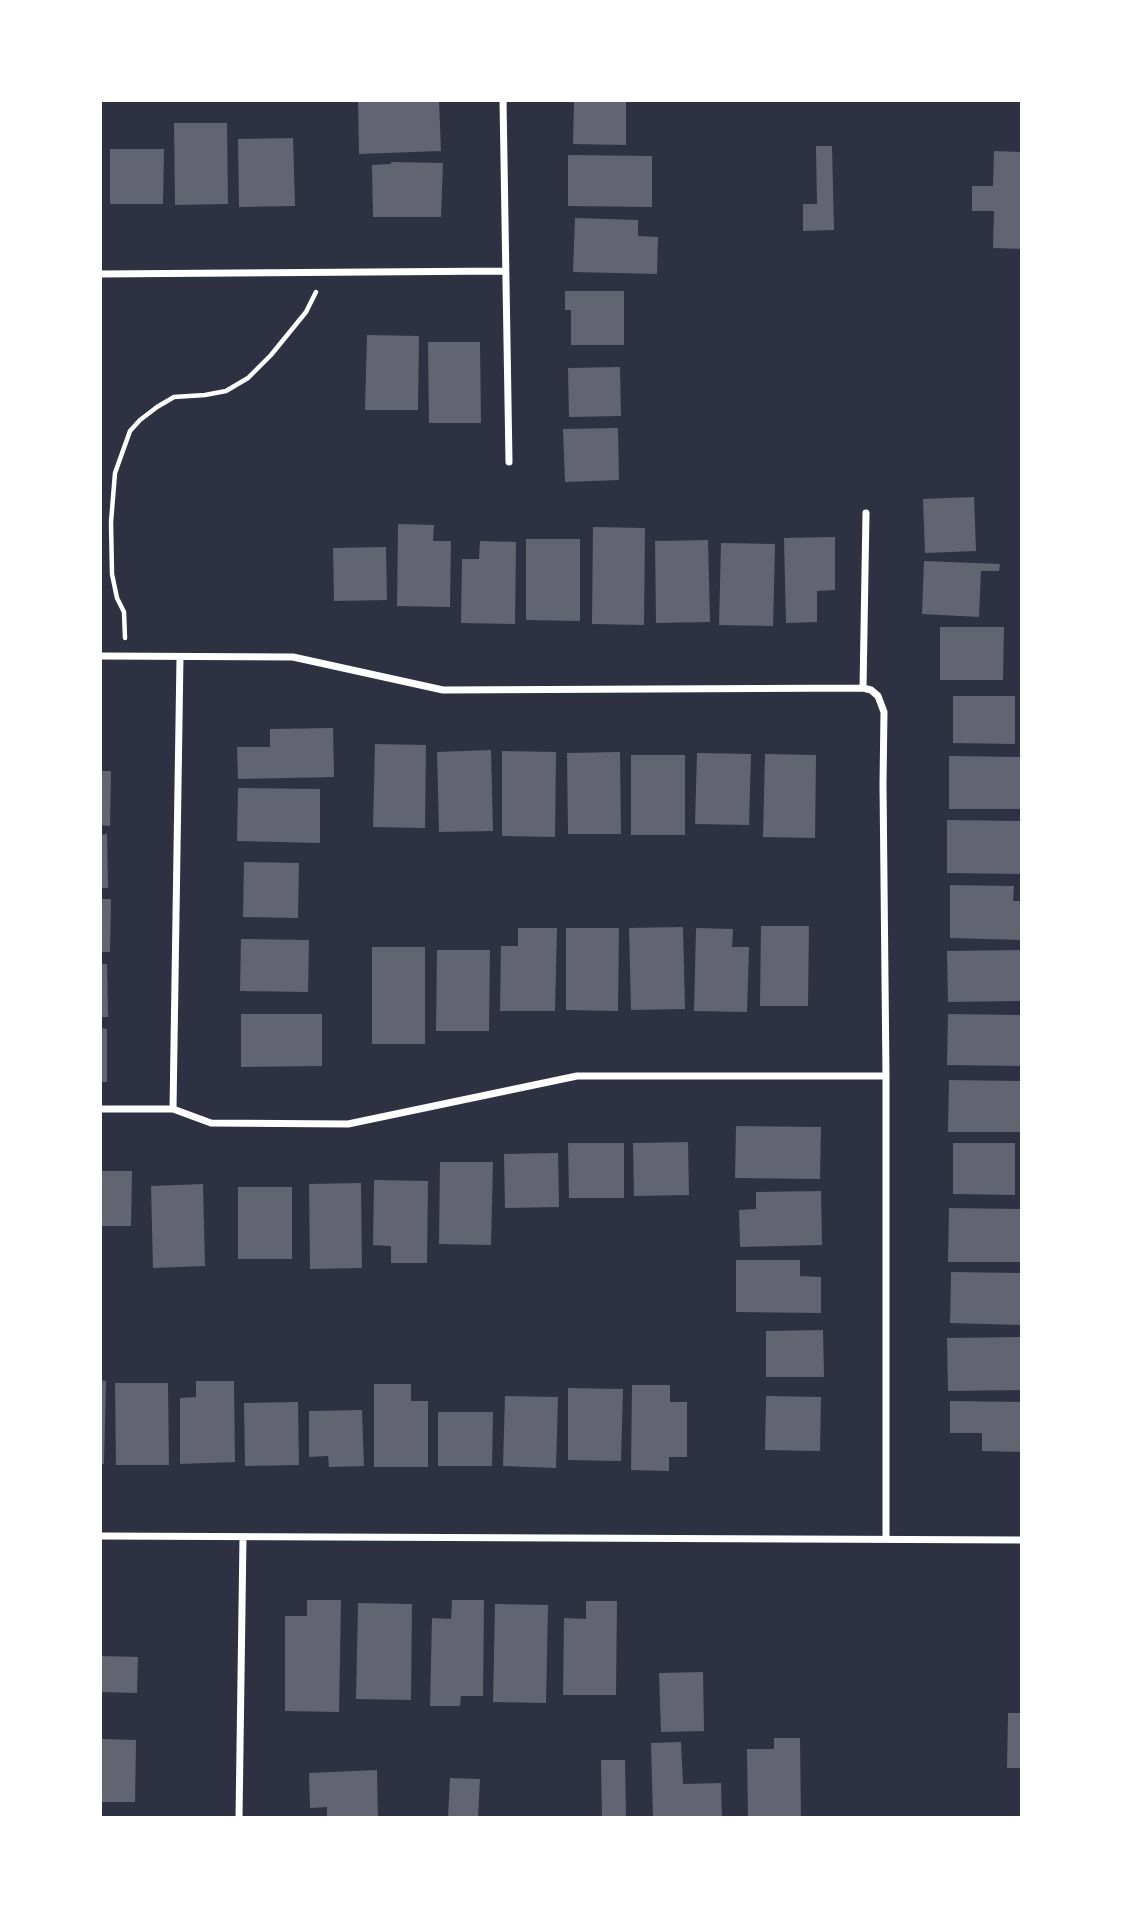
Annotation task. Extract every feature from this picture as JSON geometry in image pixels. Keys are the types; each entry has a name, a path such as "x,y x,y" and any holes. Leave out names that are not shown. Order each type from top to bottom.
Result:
{"street":[{"path":"503,100 509,462"},
{"path":"100,274 505,271"},
{"path":"863,688 866,513"},
{"path":"100,656 293,657 443,690 863,688 878,696 884,712 886,1539"},
{"path":"173,1109 180,657"},
{"path":"100,1109 173,1109 211,1124 348,1124 577,1076 886,1076"},
{"path":"100,1536 1022,1539"},
{"path":"239,1818 243,1537"}],"path":[{"path":"126,657 124,612 117,598 112,574 111,522 115,474 130,431 148,414 174,397 226,391 248,378 306,312 326,272"}],"building":[{"path":"439,100 441,151 359,154 358,101"},
{"path":"574,100 626,100 626,145 573,144"},
{"path":"174,123 227,123 228,204 175,205"},
{"path":"293,138 295,206 239,207 238,139"},
{"path":"816,146 832,146 834,230 803,231 803,204 817,204"},
{"path":"110,149 164,149 163,204 110,204"},
{"path":"994,151 1022,152 1022,249 993,248 994,211 972,211 972,186 993,186"},
{"path":"568,155 652,156 652,207 568,206"},
{"path":"391,162 443,163 441,217 373,217 372,165"},
{"path":"575,218 638,220 638,236 658,237 657,274 573,272"},
{"path":"565,291 624,291 624,345 571,345 571,310 565,310"},
{"path":"367,335 419,336 418,410 365,410"},
{"path":"428,342 480,342 481,423 429,423"},
{"path":"620,367 621,416 569,417 568,368"},
{"path":"618,428 619,480 565,482 563,429"},
{"path":"974,497 976,551 925,553 923,499"},
{"path":"398,524 434,525 433,541 451,541 450,607 397,606"},
{"path":"593,527 645,528 644,625 592,624"},
{"path":"835,537 835,590 817,591 817,622 786,623 784,538"},
{"path":"526,539 580,539 580,621 526,620"},
{"path":"708,540 710,622 656,623 655,541"},
{"path":"480,541 516,542 515,624 461,623 462,559 479,559"},
{"path":"721,543 775,544 773,626 719,625"},
{"path":"386,547 387,600 334,601 333,548"},
{"path":"924,561 1000,564 999,571 981,571 979,617 922,614"},
{"path":"940,627 1004,627 1003,680 940,680"},
{"path":"953,696 1015,696 1015,744 953,743"},
{"path":"333,728 334,777 238,779 237,747 270,747 270,729"},
{"path":"375,744 426,745 425,828 373,827"},
{"path":"491,750 493,831 439,832 437,752"},
{"path":"502,751 556,752 555,837 502,836"},
{"path":"620,752 621,834 568,834 567,753"},
{"path":"697,753 751,754 749,825 695,824"},
{"path":"765,754 816,755 815,838 763,837"},
{"path":"631,755 685,755 685,835 631,835"},
{"path":"949,756 1022,757 1022,809 949,809"},
{"path":"100,771 111,771 110,826 100,825"},
{"path":"238,788 320,789 320,843 237,841"},
{"path":"947,820 1022,821 1022,874 947,873"},
{"path":"107,834 108,888 100,888 100,835"},
{"path":"244,862 299,863 298,918 243,917"},
{"path":"950,885 1014,886 1013,901 1022,901 1022,940 950,938"},
{"path":"100,899 111,899 110,952 100,952"},
{"path":"761,926 809,926 808,1006 760,1006"},
{"path":"683,927 685,1009 631,1010 629,928"},
{"path":"518,928 557,928 555,1011 500,1011 501,946 518,946"},
{"path":"566,928 619,928 618,1011 566,1010"},
{"path":"696,928 733,929 732,947 749,947 747,1012 694,1011"},
{"path":"241,939 309,940 308,992 240,991"},
{"path":"372,947 425,947 425,1044 372,1044"},
{"path":"437,950 490,950 489,1031 436,1031"},
{"path":"1022,950 1022,1001 948,1002 947,951"},
{"path":"100,964 107,964 108,1017 100,1017"},
{"path":"241,1014 322,1014 322,1066 241,1067"},
{"path":"948,1014 1022,1015 1022,1066 947,1065"},
{"path":"100,1028 107,1029 107,1082 100,1082"},
{"path":"949,1080 1022,1081 1022,1132 948,1132"},
{"path":"736,1126 821,1127 820,1179 735,1178"},
{"path":"688,1142 689,1195 634,1196 633,1143"},
{"path":"568,1143 624,1143 624,1198 569,1198"},
{"path":"953,1143 1015,1143 1015,1195 953,1194"},
{"path":"558,1153 559,1207 505,1208 504,1154"},
{"path":"440,1162 493,1162 491,1245 439,1244"},
{"path":"100,1171 132,1171 131,1226 100,1226"},
{"path":"374,1180 428,1181 427,1263 391,1263 391,1246 373,1245"},
{"path":"361,1183 362,1268 310,1269 309,1184"},
{"path":"203,1184 205,1266 153,1268 151,1186"},
{"path":"238,1187 292,1187 292,1259 238,1259"},
{"path":"821,1191 822,1245 740,1247 739,1210 756,1209 756,1192"},
{"path":"949,1208 1022,1209 1022,1262 948,1262"},
{"path":"736,1260 800,1260 800,1276 821,1277 821,1313 736,1312"},
{"path":"951,1272 1022,1273 1022,1325 950,1323"},
{"path":"823,1330 824,1377 766,1377 766,1331"},
{"path":"1022,1337 1022,1390 948,1391 947,1338"},
{"path":"100,1380 106,1381 104,1464 100,1464"},
{"path":"196,1381 234,1381 235,1462 180,1464 180,1398 196,1397"},
{"path":"115,1383 168,1383 169,1465 116,1465"},
{"path":"374,1384 411,1384 411,1401 428,1401 428,1467 374,1467"},
{"path":"632,1385 670,1385 670,1402 687,1402 687,1457 669,1457 669,1471 631,1470"},
{"path":"568,1388 623,1389 621,1461 568,1460"},
{"path":"505,1396 558,1397 556,1468 503,1466"},
{"path":"766,1396 821,1397 820,1451 765,1450"},
{"path":"950,1401 1022,1402 1022,1452 982,1451 982,1433 950,1433"},
{"path":"298,1402 299,1465 245,1466 244,1403"},
{"path":"362,1410 364,1466 329,1467 328,1456 309,1457 309,1411"},
{"path":"438,1412 493,1412 492,1466 438,1466"},
{"path":"307,1600 341,1600 339,1712 285,1711 285,1616 307,1616"},
{"path":"452,1600 484,1600 483,1696 461,1696 460,1706 430,1706 432,1618 451,1619"},
{"path":"586,1601 617,1601 616,1695 563,1695 564,1618 586,1619"},
{"path":"358,1603 412,1604 411,1700 356,1699"},
{"path":"495,1604 548,1605 546,1703 493,1702"},
{"path":"100,1656 138,1657 137,1693 100,1692"},
{"path":"703,1672 704,1731 661,1732 659,1673"},
{"path":"1008,1713 1022,1713 1022,1768 1007,1768"},
{"path":"774,1738 800,1738 801,1817 748,1818 747,1749 774,1749"},
{"path":"100,1739 136,1740 135,1802 100,1802"},
{"path":"681,1742 683,1784 721,1783 722,1818 653,1818 651,1743"},
{"path":"601,1760 625,1760 626,1818 602,1818"},
{"path":"377,1770 378,1818 327,1818 327,1807 310,1808 309,1773"},
{"path":"450,1778 480,1779 478,1818 448,1818"}]}
